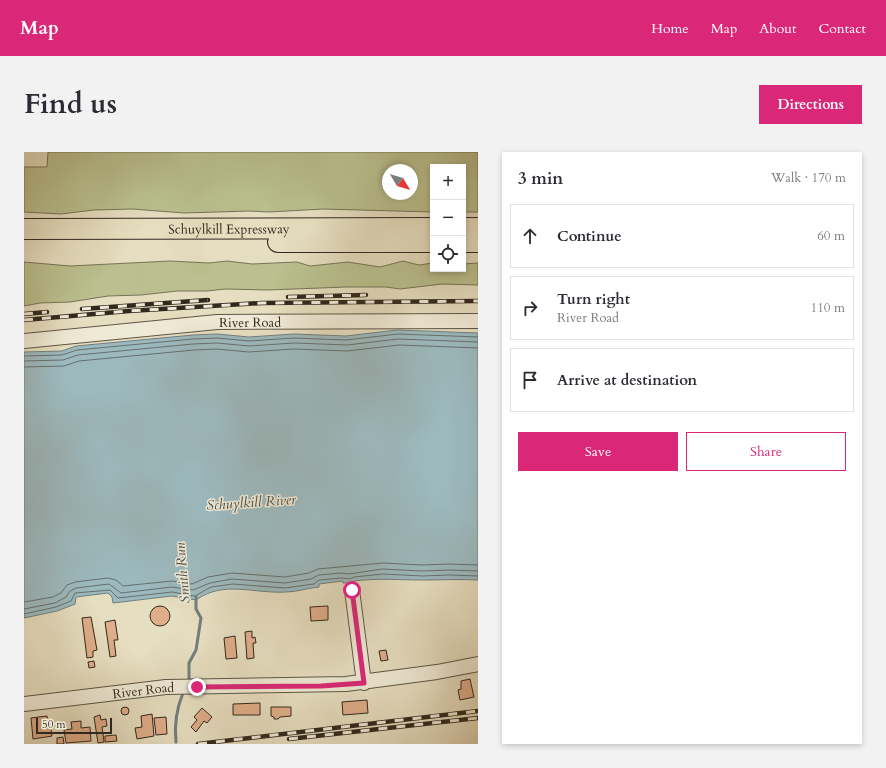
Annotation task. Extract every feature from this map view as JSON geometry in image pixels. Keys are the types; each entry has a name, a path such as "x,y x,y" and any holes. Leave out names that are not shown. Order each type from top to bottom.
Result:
{"highway":[{"name":"Schuylkill Expressway","path":"24,229 430,228"},
{"path":"466,228 478,228"},
{"name":"Schuylkill Expressway","path":"24,242 430,242"},
{"path":"466,242 478,242"}],"street":[{"name":"River Road","path":"24,341 217,322 478,321"},
{"path":"352,590 364,683"},
{"name":"River Road","path":"24,704 171,687 302,686 364,683 478,664"}],"green space":[{"path":"48,152 478,152 478,212 466,212 466,164 430,164 430,212 323,209 269,212 249,211 184,213 132,209 94,210 61,214 24,212 24,167 47,167"},
{"path":"170,261 209,263 227,261 252,264 297,262 310,266 348,262 380,267 403,261 419,265 430,263 430,272 466,272 466,264 478,263 478,285 442,284 400,289 386,287 346,287 177,291 141,295 108,296 70,302 40,303 24,306 24,262 70,266"}],"water":[{"name":"Schuylkill River","path":"397,330 478,333 478,580 363,580 354,581 355,590 349,590 348,583 343,583 343,581 319,584 319,587 290,592 228,589 207,594 196,600 172,596 113,603 112,597 108,593 76,597 75,604 57,611 24,618 24,352 62,351 76,346 193,335 217,334 249,337 294,334 346,336"}],"building":[{"path":"160,606 167,609 170,616 167,623 160,626 153,623 150,616 153,609"},
{"path":"328,606 328,620 311,621 310,607"},
{"path":"91,617 97,650 93,651 93,657 87,658 82,618"},
{"path":"115,620 118,640 114,640 116,656 110,657 105,622"},
{"path":"252,631 252,638 255,637 256,643 253,643 254,658 247,659 245,632"},
{"path":"235,636 237,658 226,659 224,638"},
{"path":"386,650 388,660 381,661 379,651"},
{"path":"94,661 95,667 89,668 88,662"},
{"path":"470,679 474,697 460,700 458,690 461,689 461,681"},
{"path":"367,700 368,713 343,715 342,702"},
{"path":"260,703 260,715 233,715 233,704"},
{"path":"123,707 127,707 129,711 127,715 123,715 121,713 121,709"},
{"path":"271,707 291,707 291,716 274,719 274,717 271,716"},
{"path":"202,708 212,717 207,723 204,721 196,732 191,727 197,720 194,717"},
{"path":"152,714 154,736 137,739 135,728 142,727 141,716"},
{"path":"100,715 101,720 106,719 107,726 102,727 104,742 98,743 94,717"},
{"path":"47,716 48,721 50,721 52,736 33,739 31,718"},
{"path":"166,717 167,734 156,735 154,718"},
{"path":"81,721 81,728 90,727 91,741 66,743 64,730 72,729 71,722"},
{"path":"116,735 117,741 105,742 105,736"},
{"path":"63,737 64,744 57,744 57,738"}],"waterway":[{"name":"Smith Run","path":"189,681 189,663 196,650 201,618 196,609 196,597"},
{"name":"Smith Run","path":"176,742 176,717 183,693"}],"railway":[{"path":"288,297 366,295"},
{"path":"82,309 208,300"},
{"path":"24,320 129,311 262,303 478,301"},
{"path":"24,314 47,312"},
{"path":"198,744 478,711"},
{"path":"289,739 478,718"}],"route":[{"path":"197,687 321,686 364,683 352,590"}]}
